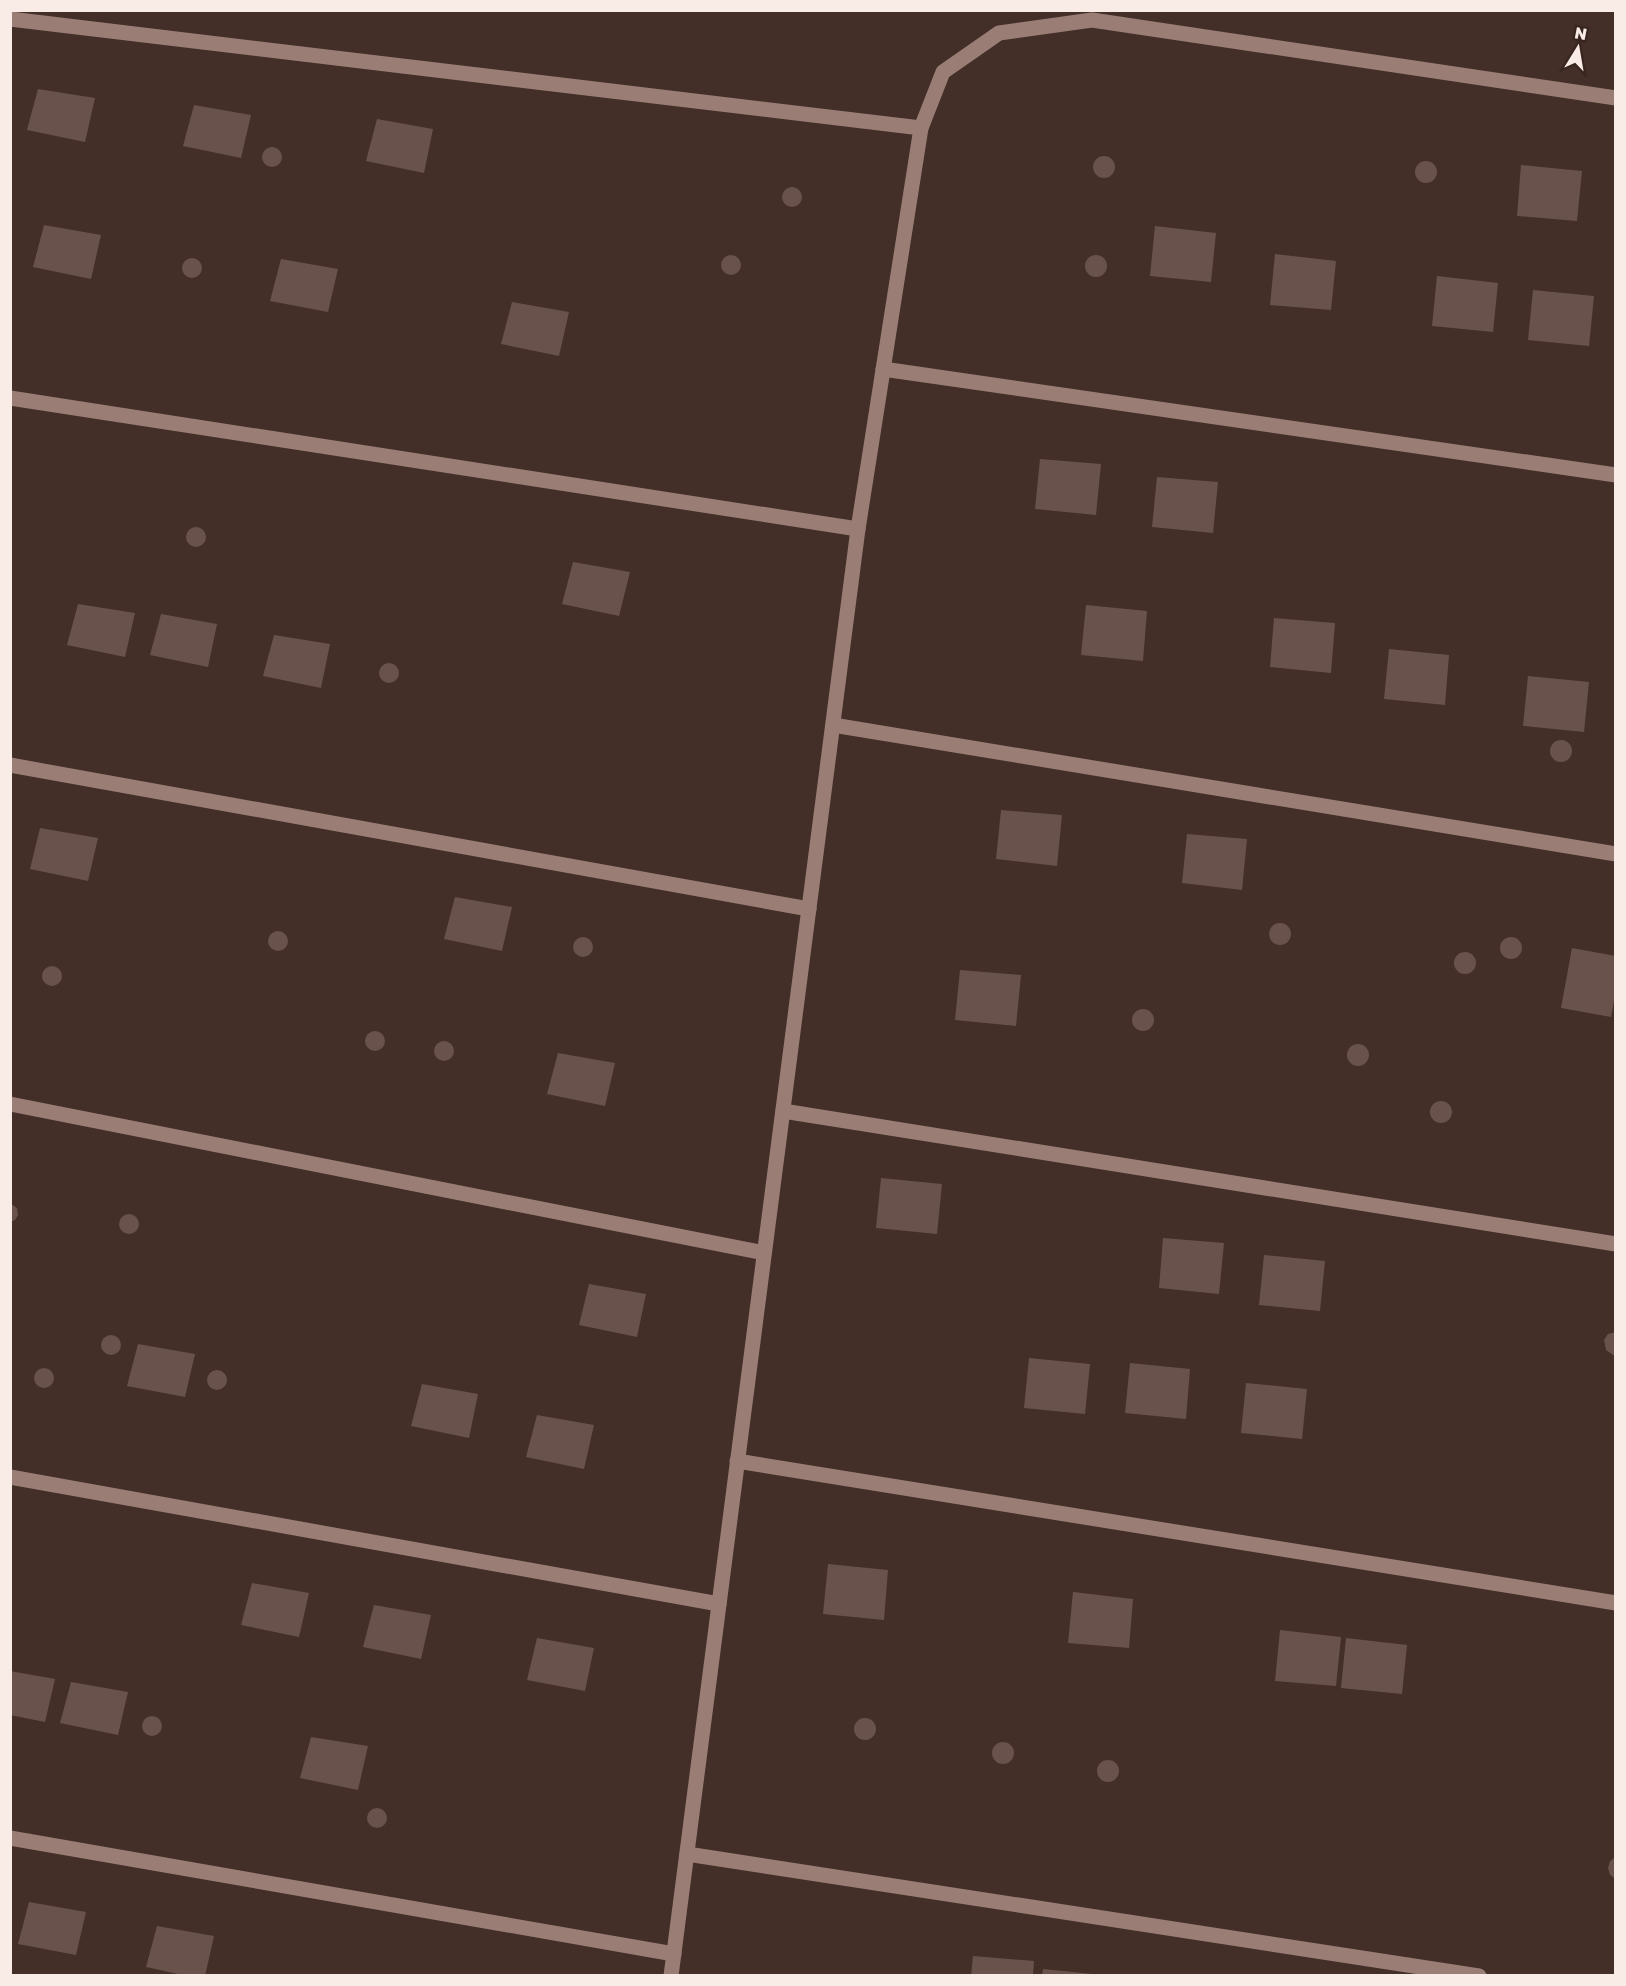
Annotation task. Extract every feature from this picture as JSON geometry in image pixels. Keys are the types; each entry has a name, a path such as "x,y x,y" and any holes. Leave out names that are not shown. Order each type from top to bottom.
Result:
{"street":[{"path":"10,19 921,128"},
{"path":"671,1976 858,529 921,128 944,72 999,33 1092,20 1616,98"},
{"path":"883,369 1616,475"},
{"path":"10,398 858,529"},
{"path":"833,725 1616,854"},
{"path":"10,765 809,909"},
{"path":"10,1104 765,1253"},
{"path":"783,1111 1616,1244"},
{"path":"737,1461 1616,1603"},
{"path":"10,1477 719,1604"},
{"path":"10,1838 674,1954"},
{"path":"687,1854 1479,1976"}],"building":[{"path":"38,89 95,98 85,142 27,130"},
{"path":"194,105 251,115 241,158 183,146"},
{"path":"377,119 433,129 424,173 366,161"},
{"path":"272,147 279,150 282,157 279,164 272,167 265,164 262,157 265,150"},
{"path":"1100,156 1108,156 1115,163 1115,171 1108,178 1100,178 1093,171 1093,163"},
{"path":"1422,161 1430,161 1437,168 1437,176 1430,183 1422,183 1415,176 1415,168"},
{"path":"1521,165 1582,171 1577,221 1517,216"},
{"path":"792,187 799,190 802,197 799,204 792,207 785,204 782,197 785,190"},
{"path":"44,225 101,235 91,279 33,267"},
{"path":"1155,226 1216,233 1211,282 1150,276"},
{"path":"1275,254 1336,261 1331,310 1270,305"},
{"path":"731,255 738,258 741,265 738,272 731,275 724,272 721,265 724,258"},
{"path":"1092,255 1100,255 1107,262 1107,270 1100,277 1092,277 1085,270 1085,262"},
{"path":"192,258 199,261 202,268 199,275 192,278 185,275 182,268 185,261"},
{"path":"281,259 338,269 328,312 270,301"},
{"path":"1437,276 1498,283 1493,332 1432,326"},
{"path":"1533,290 1594,296 1589,346 1528,340"},
{"path":"512,302 569,312 559,356 501,344"},
{"path":"1040,459 1101,464 1096,515 1035,509"},
{"path":"1157,477 1218,482 1213,533 1152,527"},
{"path":"196,527 203,530 206,537 203,544 196,547 189,544 186,537 189,530"},
{"path":"573,562 630,572 619,616 562,604"},
{"path":"78,604 135,613 125,657 67,645"},
{"path":"1086,605 1147,611 1143,661 1081,655"},
{"path":"161,614 217,624 208,667 150,655"},
{"path":"1274,618 1335,623 1331,673 1270,667"},
{"path":"274,635 330,644 321,688 263,676"},
{"path":"1389,649 1449,655 1445,705 1384,699"},
{"path":"389,663 396,666 399,673 396,680 389,683 382,680 379,673 382,666"},
{"path":"1528,676 1589,682 1584,732 1523,726"},
{"path":"1561,740 1569,743 1572,751 1569,759 1561,762 1553,759 1550,751 1553,743"},
{"path":"1001,810 1062,815 1057,866 996,859"},
{"path":"40,828 98,838 88,881 30,869"},
{"path":"1187,834 1247,839 1242,890 1182,883"},
{"path":"455,897 512,907 502,951 444,939"},
{"path":"1276,923 1284,923 1291,930 1291,938 1284,945 1276,945 1269,938 1269,930"},
{"path":"278,931 285,934 288,941 285,948 278,951 271,948 268,941 271,934"},
{"path":"583,937 590,940 593,947 590,954 583,957 576,954 573,947 576,940"},
{"path":"1511,937 1519,940 1522,948 1519,956 1511,959 1503,956 1500,948 1503,940"},
{"path":"1572,948 1616,956 1616,990 1611,1017 1561,1008"},
{"path":"1461,952 1469,952 1476,959 1476,967 1469,974 1461,974 1454,967 1454,959"},
{"path":"52,966 59,969 62,976 59,983 52,986 45,983 42,976 45,969"},
{"path":"960,970 1021,975 1016,1026 955,1020"},
{"path":"1139,1009 1147,1009 1154,1016 1154,1024 1147,1031 1139,1031 1132,1024 1132,1016"},
{"path":"375,1031 382,1034 385,1041 382,1048 375,1051 368,1048 365,1041 368,1034"},
{"path":"444,1041 451,1044 454,1051 451,1058 444,1061 437,1058 434,1051 437,1044"},
{"path":"1354,1044 1362,1044 1369,1051 1369,1059 1362,1066 1354,1066 1347,1059 1347,1051"},
{"path":"558,1053 615,1063 605,1106 547,1094"},
{"path":"1437,1101 1445,1101 1452,1108 1452,1116 1445,1123 1437,1123 1430,1116 1430,1108"},
{"path":"881,1178 942,1184 937,1234 876,1228"},
{"path":"10,1203 17,1208 18,1215 10,1222"},
{"path":"129,1214 136,1217 139,1224 136,1231 129,1234 122,1231 119,1224 122,1217"},
{"path":"1163,1238 1224,1243 1219,1294 1159,1288"},
{"path":"1264,1255 1325,1261 1320,1311 1259,1305"},
{"path":"589,1284 646,1294 637,1337 579,1325"},
{"path":"1616,1332 1616,1355 1613,1355 1606,1350 1604,1340 1608,1334"},
{"path":"111,1335 118,1338 121,1345 118,1352 111,1355 104,1352 101,1345 104,1338"},
{"path":"138,1344 195,1354 185,1397 127,1386"},
{"path":"1029,1358 1090,1364 1085,1414 1024,1408"},
{"path":"1130,1363 1190,1369 1186,1419 1125,1413"},
{"path":"44,1368 51,1371 54,1378 51,1385 44,1388 37,1385 34,1378 37,1371"},
{"path":"217,1370 224,1373 227,1380 224,1387 217,1390 210,1387 207,1380 210,1373"},
{"path":"1246,1383 1307,1389 1302,1439 1241,1433"},
{"path":"422,1384 478,1394 469,1438 411,1426"},
{"path":"537,1415 594,1425 584,1469 526,1457"},
{"path":"828,1564 888,1570 884,1620 823,1614"},
{"path":"252,1583 309,1593 299,1637 241,1625"},
{"path":"1073,1592 1133,1599 1129,1648 1068,1643"},
{"path":"374,1605 431,1615 421,1659 363,1647"},
{"path":"1280,1630 1341,1637 1336,1686 1275,1681"},
{"path":"537,1638 594,1648 585,1691 527,1680"},
{"path":"1346,1638 1407,1645 1402,1694 1341,1688"},
{"path":"10,1671 55,1679 45,1722 10,1715"},
{"path":"71,1682 128,1692 118,1735 60,1723"},
{"path":"152,1716 159,1719 162,1726 159,1733 152,1736 145,1733 142,1726 145,1719"},
{"path":"865,1718 873,1721 876,1729 873,1737 865,1740 857,1737 854,1729 857,1721"},
{"path":"311,1737 368,1746 358,1790 300,1778"},
{"path":"999,1742 1007,1742 1014,1749 1014,1757 1007,1764 999,1764 992,1757 992,1749"},
{"path":"1104,1760 1112,1760 1119,1767 1119,1775 1112,1782 1104,1782 1097,1775 1097,1767"},
{"path":"377,1808 384,1811 387,1818 384,1825 377,1828 370,1825 367,1818 370,1811"},
{"path":"1616,1857 1616,1879 1610,1875 1608,1868 1610,1861"},
{"path":"29,1902 86,1912 76,1955 18,1944"},
{"path":"157,1926 214,1936 205,1976 187,1976 146,1967"},
{"path":"973,1956 1034,1961 1033,1976 971,1976"},
{"path":"1043,1969 1092,1974 1092,1976 1042,1976"}]}
